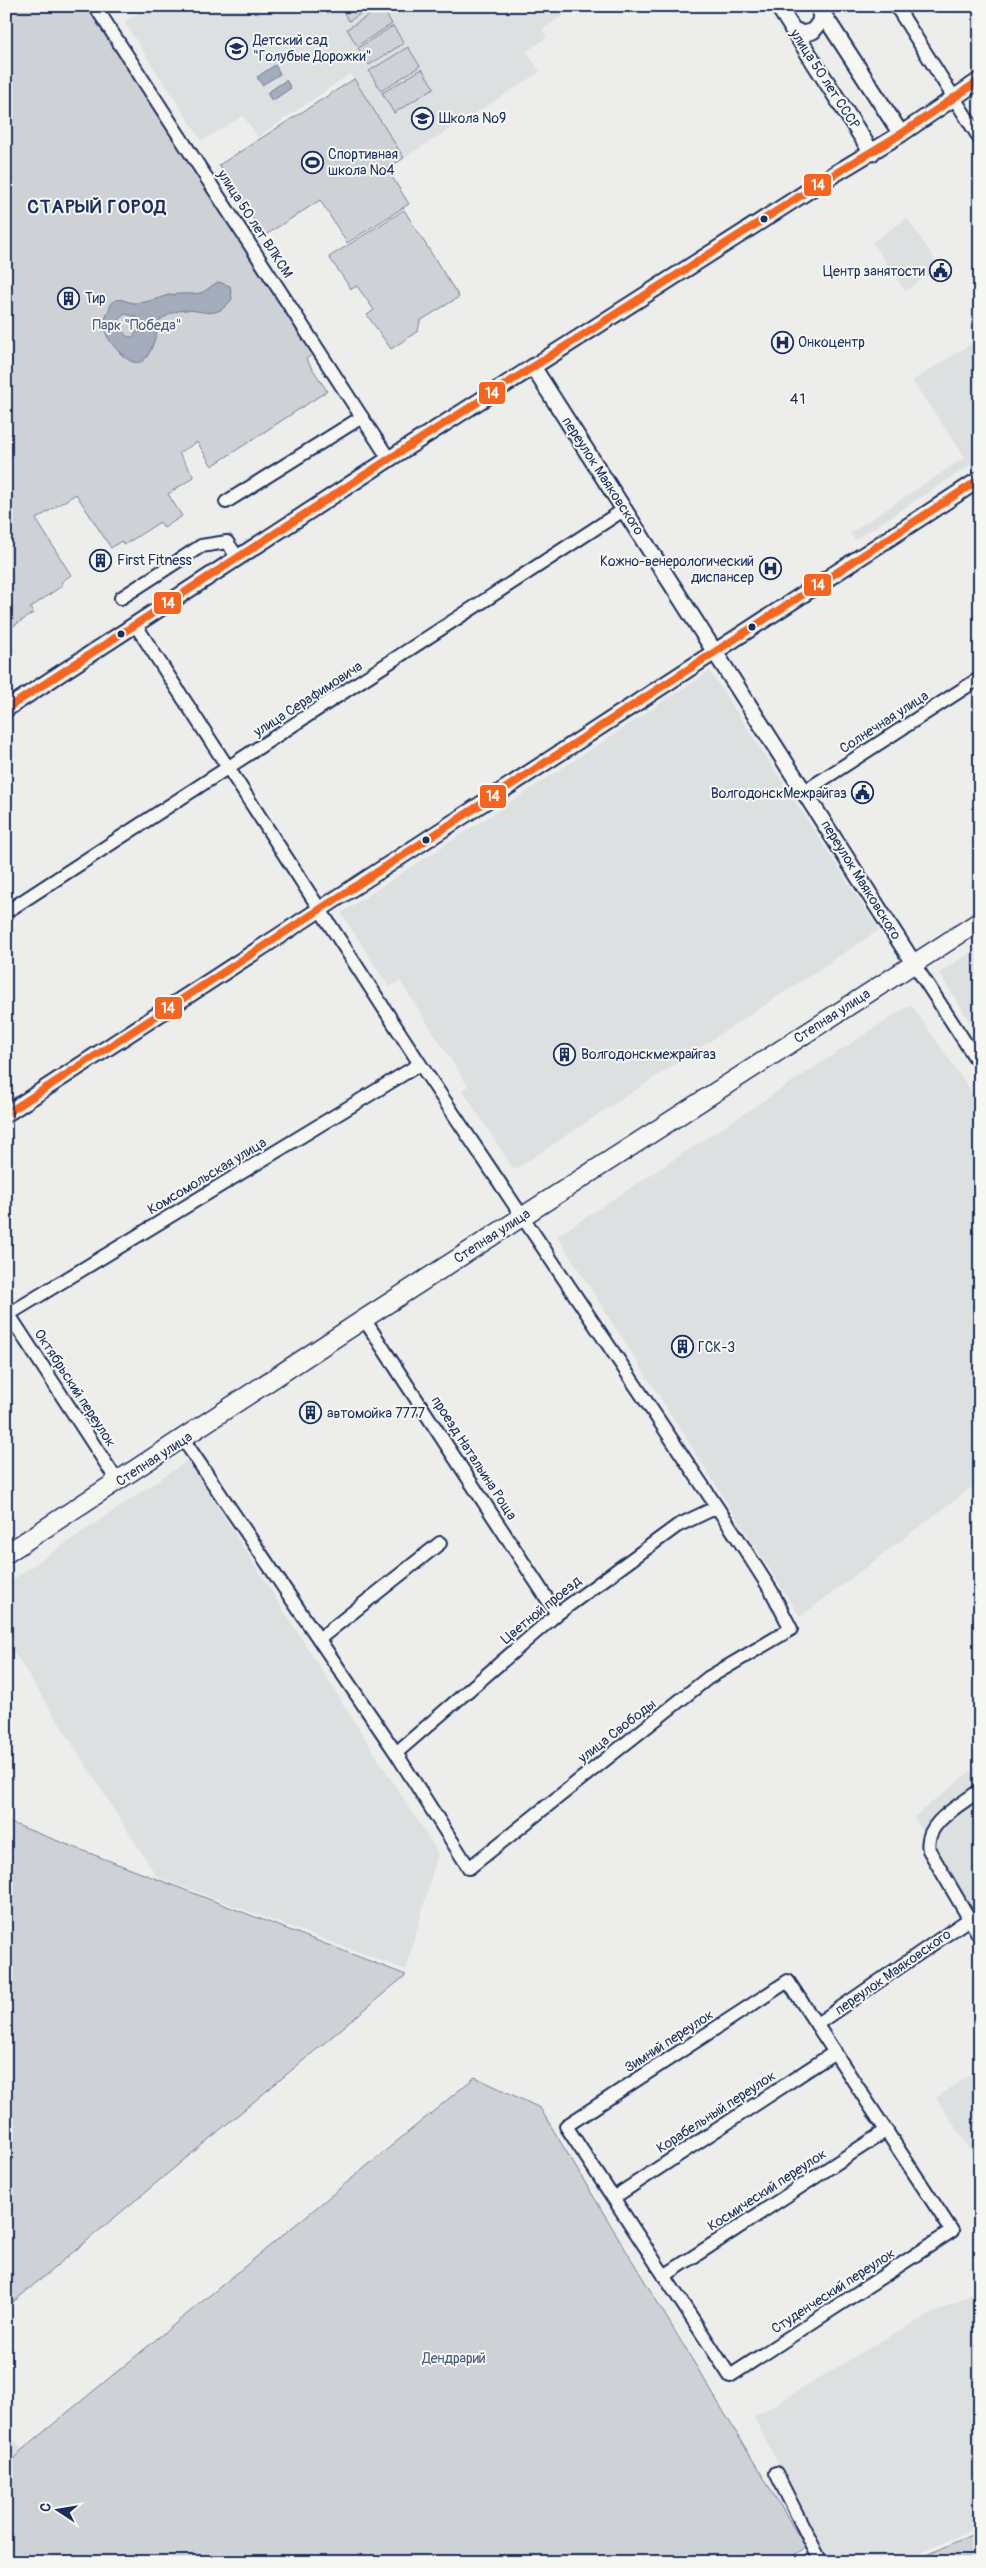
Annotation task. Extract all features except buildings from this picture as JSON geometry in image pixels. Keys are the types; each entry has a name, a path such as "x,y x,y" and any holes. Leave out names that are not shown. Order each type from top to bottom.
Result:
{"main road":[{"name":"Степная улица","path":"6,1554 364,1319 980,921"}],"street":[{"name":"улица 50 лет ВЛКСМ","path":"95,6 390,459"},
{"name":"улица 50 лет СССР","path":"778,6 872,153"},
{"path":"896,6 980,139"},
{"path":"792,29 803,34 813,32 820,22 820,8"},
{"path":"820,8 901,134"},
{"path":"6,709 532,367 833,175 872,153 980,80"},
{"name":"переулок Маяковского","path":"532,367 625,509 980,1065"},
{"path":"226,502 362,417"},
{"path":"6,1114 980,479"},
{"name":"улица Серафимовича","path":"6,912 625,509"},
{"path":"121,598 201,546 227,542 238,558"},
{"path":"135,624 420,1064 717,1507"},
{"name":"Солнечная улица","path":"805,791 980,678"},
{"name":"Комсомольская улица","path":"8,1312 420,1064"},
{"name":"Октябрьский переулок","path":"8,1312 118,1482"},
{"name":"проезд Натальина Роща","path":"364,1319 557,1614"},
{"path":"183,1439 396,1753"},
{"name":"Цветной проезд","path":"396,1753 557,1614 677,1526 717,1507"},
{"name":"улица Свободы","path":"396,1753 469,1868 708,1678 791,1629 772,1592 717,1507"},
{"path":"318,1639 440,1543"},
{"path":"980,1790 934,1825 927,1842 928,1850 980,1937"},
{"name":"переулок Маяковского","path":"817,2024 969,1919"},
{"name":"Зимний переулок","path":"613,2198 566,2126 788,1981 817,2024"},
{"path":"817,2024 886,2130"},
{"name":"Корабельный переулок","path":"613,2198 835,2052"},
{"name":"Студенческий переулок","path":"664,2276 730,2376 952,2230 886,2130"},
{"name":"Космический переулок","path":"664,2276 886,2130"},
{"path":"613,2198 664,2276"},
{"path":"776,2472 821,2562"}],"shaded area":[{"path":"149,6 578,6 543,29 547,38 527,51 540,72 404,158 350,74 258,137 243,116 202,141 124,22"},
{"path":"907,218 940,267 905,291 872,242"},
{"path":"980,338 980,459 855,540 850,533 965,457 912,381"},
{"path":"710,671 879,930 514,1170 462,1090 468,1086 400,981 389,987 341,913"},
{"path":"980,946 980,1038 939,973"},
{"path":"911,1004 980,1104 980,1481 800,1617 557,1236"},
{"path":"188,1460 438,1853 406,1970 157,1877 6,1640 6,1584"},
{"path":"980,1763 980,1923 914,1817"},
{"path":"980,2068 980,2165 936,2098"},
{"path":"980,2290 980,2526 901,2562 828,2562 754,2417 896,2332"},
{"path":"6,2431 23,2449 6,2466"}],"green space":[{"name":"Парк \"Победа\"","path":"6,6 86,6 313,354 306,359 327,391 212,466 197,442 179,453 194,477 168,494 182,516 164,528 160,522 124,545 121,541 111,548 76,494 36,519 71,575 61,582 63,585 30,608 33,613 6,631"},
{"path":"349,6 371,7 349,21 342,10"},
{"path":"382,7 392,24 357,46 347,29"},
{"path":"393,26 404,43 369,65 358,48"},
{"path":"408,47 420,66 381,91 369,71"},
{"path":"422,69 434,88 394,113 382,93"},
{"name":"Спортивная школа №4","path":"354,79 404,158 387,169 409,204 347,243 320,200 264,236 219,165"},
{"path":"404,210 459,297 420,321 418,331 391,349 367,315 374,310 357,286 351,289 329,257"},
{"path":"6,1821 406,1975 6,2308"},
{"name":"Дендрарий","path":"475,2077 540,2108 806,2548 781,2562 6,2562 6,2466 23,2449"},
{"path":"980,2531 980,2562 912,2562"}],"water":[{"path":"275,65 280,74 262,85 257,77"},
{"path":"286,80 291,88 272,101 267,93"},
{"path":"219,282 230,286 232,299 219,311 178,311 160,320 152,347 143,360 137,362 129,360 119,352 108,338 105,328 106,318 112,304 116,300 139,303 169,295 200,293","holes":["125,314 137,317 138,330 133,337 128,337 119,328 120,318"]}],"transit line":[{"name":"14","path":"6,709 389,459 833,175 901,134 980,80"},
{"name":"14","path":"6,1114 980,479"}],"place":[{"name":"Детский сад \"Голубые Дорожки\"","path":"237,48"},
{"name":"Школа №9","path":"423,118"},
{"name":"Спортивная школа №4","path":"312,162"},
{"name":"Центр занятости","path":"941,271"},
{"name":"Тир","path":"69,298"},
{"name":"Онкоцентр","path":"782,342"},
{"name":"First Fitness","path":"101,560"},
{"name":"Кожно-венерологический диспансер","path":"770,569"},
{"name":"ВолгодонскМежрайгаз","path":"863,793"},
{"name":"Волгодонскмежрайгаз","path":"565,1054"},
{"name":"ГСК-3","path":"682,1347"},
{"name":"автомойка 7777","path":"311,1413"}],"district":[{"name":"СТАРЫЙ ГОРОД","path":"97,207"},
{"name":"41","path":"798,399"}]}
